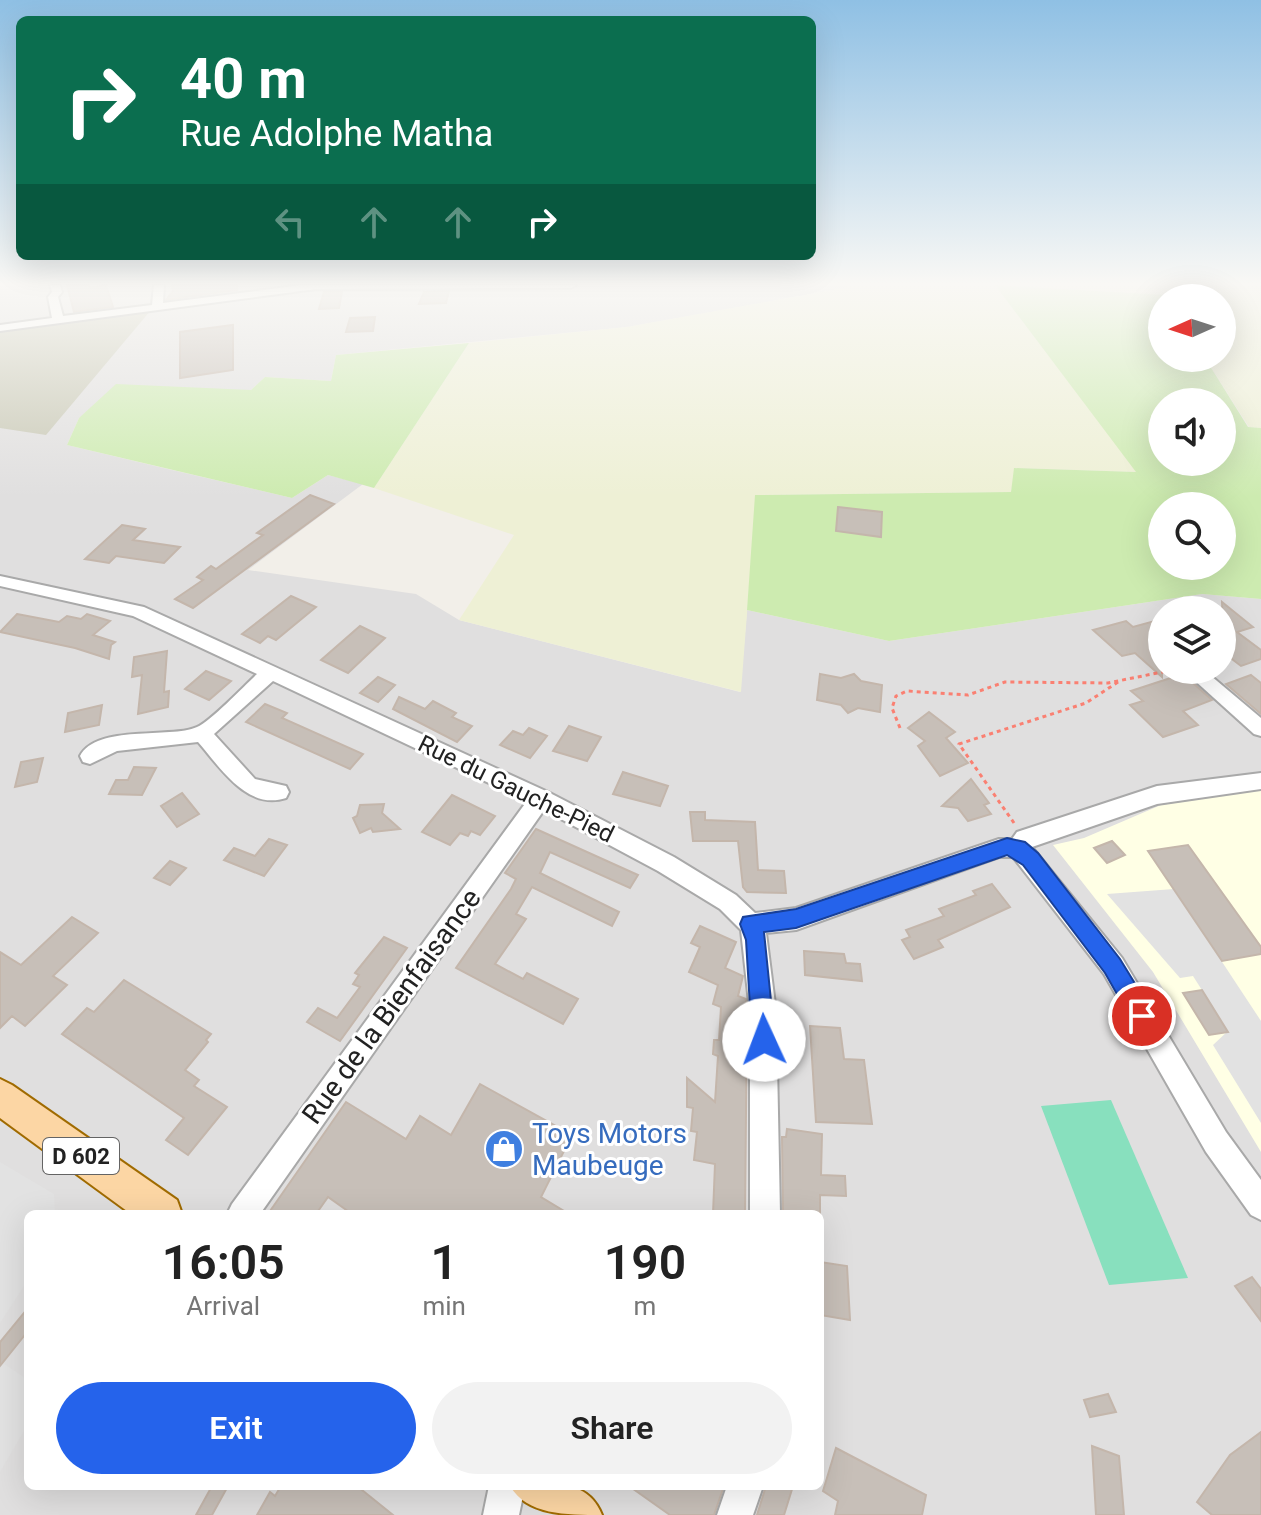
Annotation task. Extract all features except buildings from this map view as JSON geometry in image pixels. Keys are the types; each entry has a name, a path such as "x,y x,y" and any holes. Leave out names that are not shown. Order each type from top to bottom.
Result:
{"main road":[{"name":"D 602","path":"0,1097 157,1210"},
{"path":"539,1490 579,1515"}],"street":[{"name":"Rue du Gauche-Pied","path":"0,581 138,611 541,798 666,864 728,902 751,924"},
{"path":"90,756 114,744 202,734 270,673"},
{"path":"1208,684 1261,729"},
{"path":"202,734 249,786 279,792"},
{"path":"765,1210 763,1012 756,940 751,924 796,919 999,848 1022,844 1157,795 1261,781"},
{"name":"Rue de la Bienfaisance","path":"245,1210 541,798"},
{"path":"1022,844 1030,859 1113,966 1216,1142 1261,1205"},
{"path":"501,1515 506,1490"},
{"path":"735,1515 744,1490"}],"path":[{"path":"1022,844 959,744 1086,703 1132,676 1148,675"},
{"path":"900,728 892,708 896,696 907,691 950,696 968,695 1005,682 1119,682"}],"shaded area":[{"path":"0,356 336,356 331,381 265,377 251,390 79,418 67,445 292,498 328,475 363,484 248,570 416,594 459,620 740,692 747,610 889,641 1148,602 1148,684 1236,684 1236,597 1261,599 1261,1515 0,1515"},
{"path":"0,356 113,356 46,435 0,428"},
{"path":"461,356 1049,356 1137,472 1015,468 1011,492 756,495 741,692 459,620 514,535 374,488"},
{"path":"1236,356 1261,356 1261,428 1249,427 1236,407 1236,388 1224,388 1214,372 1236,372"},
{"path":"1261,790 1261,1152 1153,972 1053,845 1084,838 1161,805"},
{"path":"1174,889 1261,1021 1261,1123 1213,1045 1228,1031 1193,976 1180,978 1107,894"},
{"path":"0,1162 54,1194 55,1210 24,1210 24,1286 0,1323"},
{"path":"0,1361 24,1377 24,1431 0,1472"}],"green space":[{"path":"336,356 461,356 374,488 328,475 292,498 67,445 79,418 116,384 251,390 265,377 331,381"},
{"path":"1048,356 1148,356 1148,372 1214,372 1224,388 1148,388 1148,476 1236,476 1236,408 1248,427 1261,428 1261,599 1202,594 1148,596 1148,602 889,641 747,610 755,495 1011,492 1014,468 1136,472"},
{"path":"1111,1100 1188,1278 1109,1285 1041,1106"}],"place":[{"name":"Toys Motors Maubeuge","path":"504,1149"}],"route":[{"path":"764,1040 756,940 751,924 796,919 1007,847 1018,848 1030,859 1113,966 1142,1016"}]}
